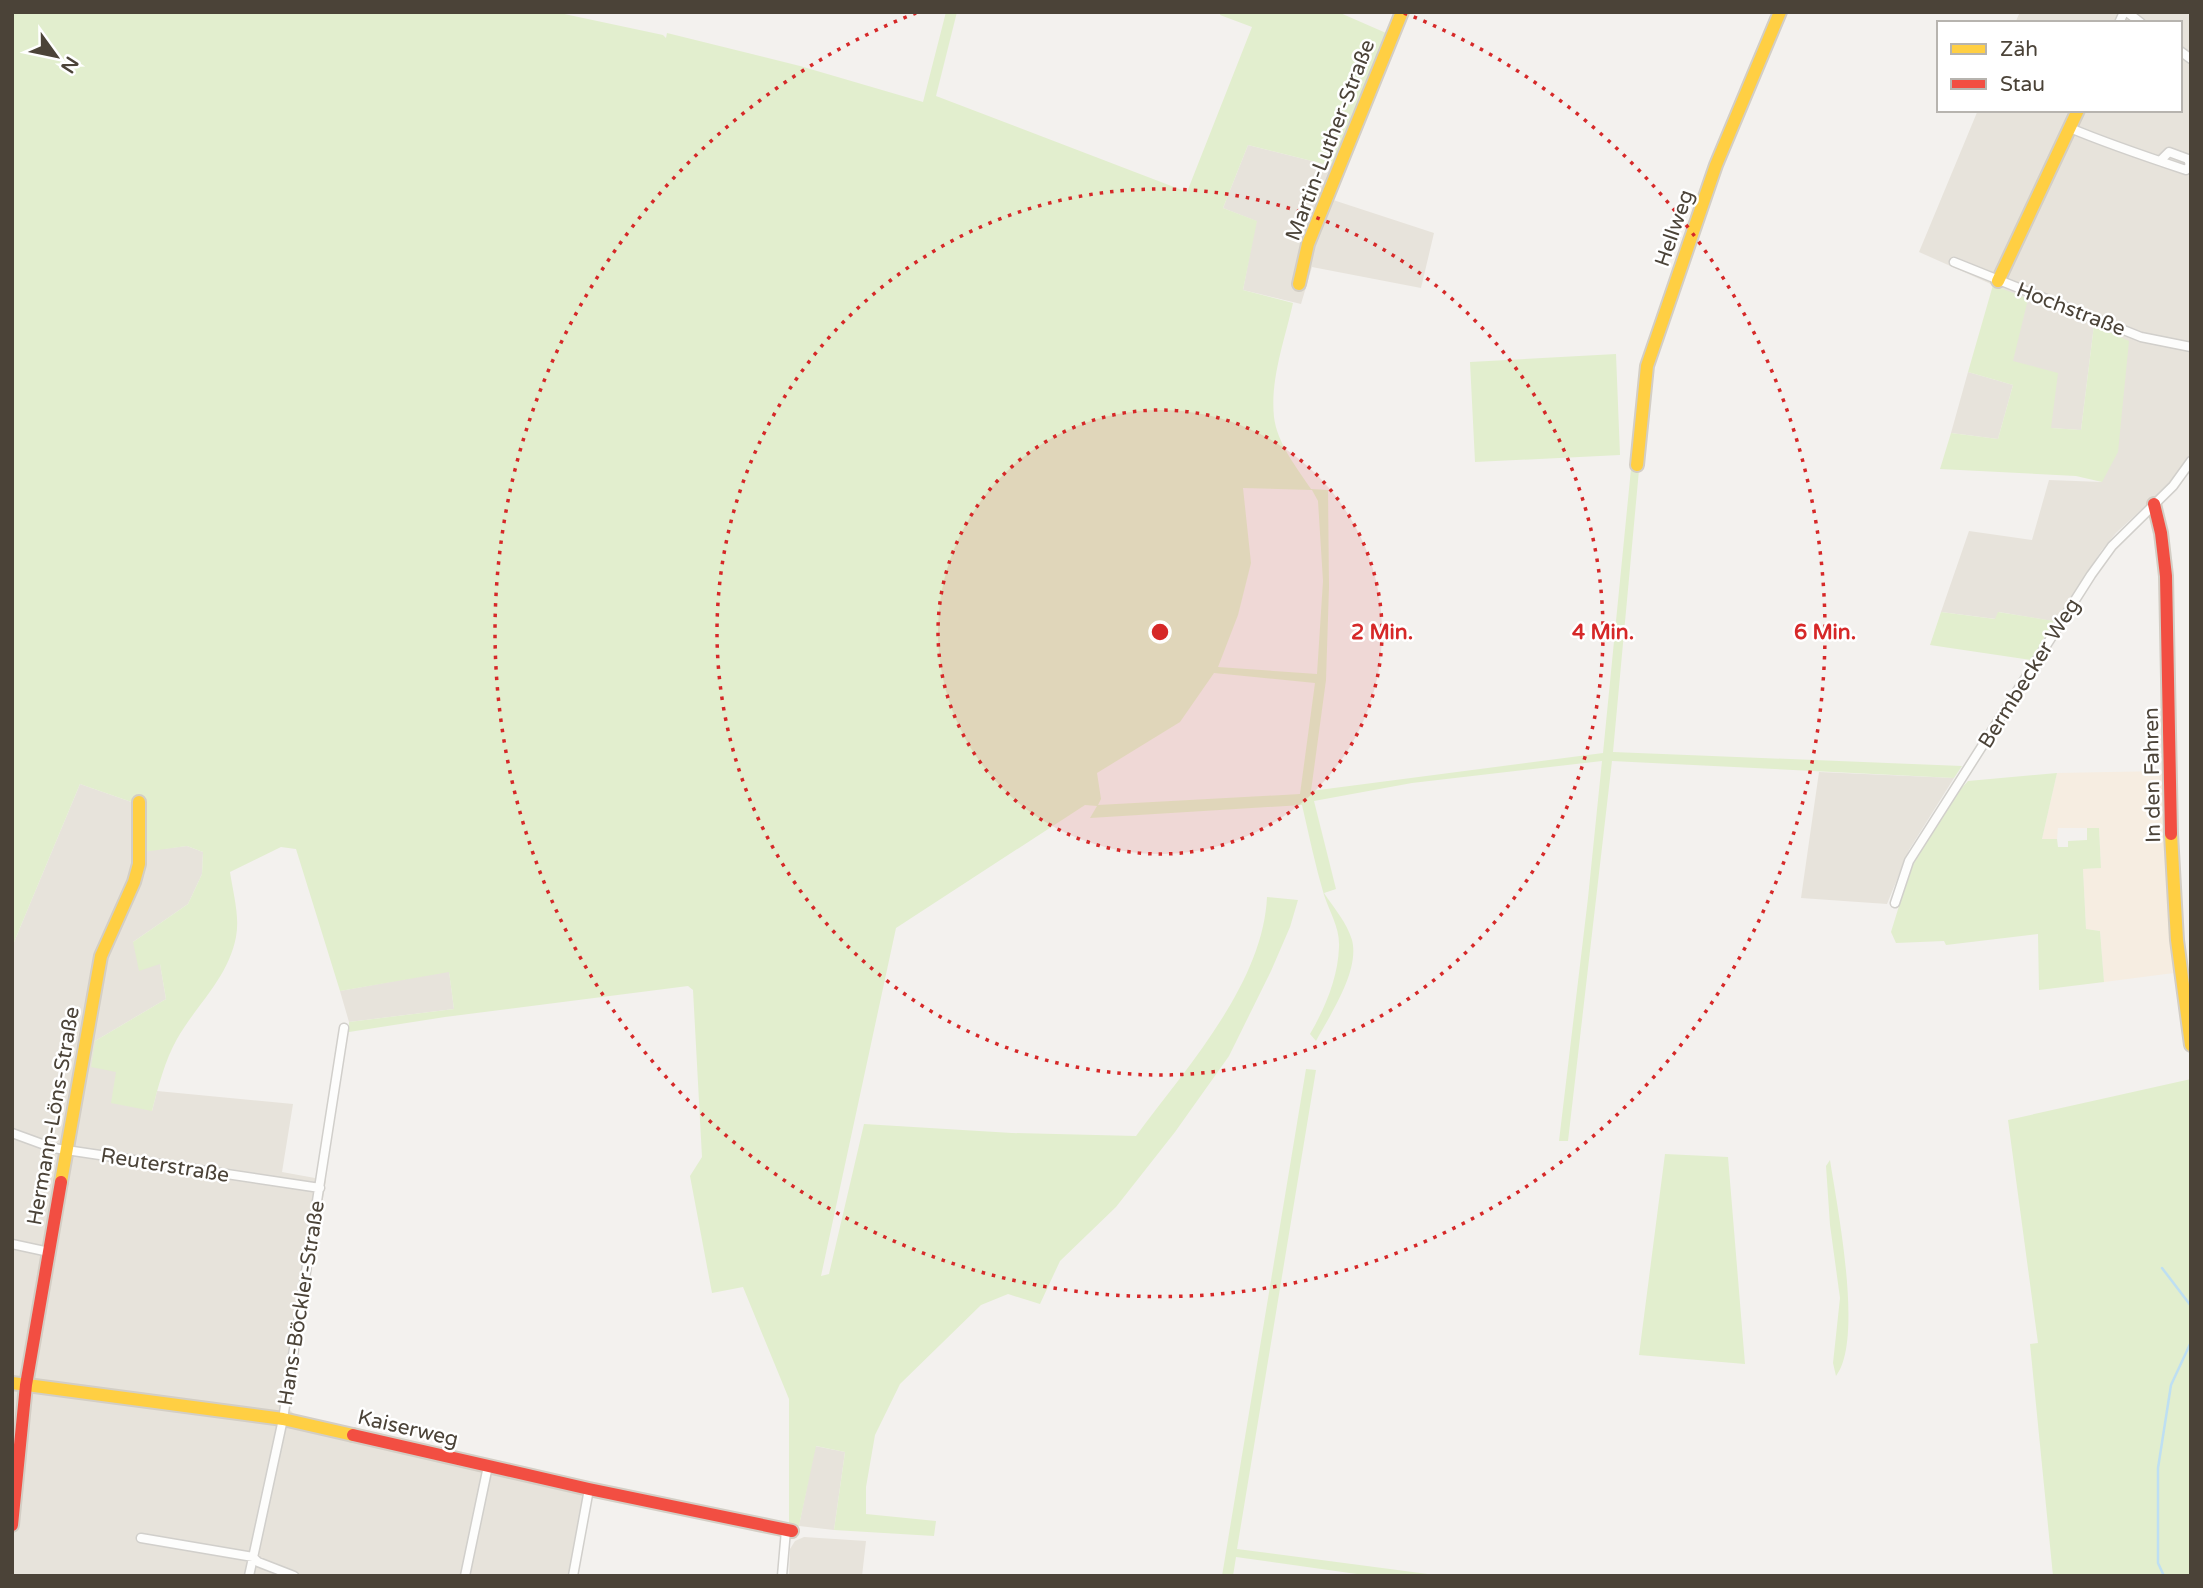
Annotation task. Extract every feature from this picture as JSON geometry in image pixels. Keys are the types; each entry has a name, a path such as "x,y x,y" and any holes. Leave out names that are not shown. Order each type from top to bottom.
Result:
{"street":[{"name":"Martin-Luther-Straße","path":"1299,284 1308,244 1402,12"},
{"name":"Hellweg","path":"1637,466 1647,366 1716,165 1780,12"},
{"path":"1998,281 2077,112"},
{"path":"2070,128 2160,161"},
{"name":"Hochstraße","path":"1954,262 2141,337 2191,347"},
{"name":"Bermbecker Weg","path":"1895,903 1909,861 2091,575 2112,545 2173,486 2191,461"},
{"name":"In den Fahren","path":"2154,505 2162,528 2166,590 2169,767 2176,929 2182,994 2191,1045"},
{"name":"Hermann-Löns-Straße","path":"12,1525 26,1385 66,1150 101,956 134,882 139,863 139,802"},
{"name":"Hans-Böckler-Straße","path":"249,1576 283,1419 344,1028"},
{"name":"Reuterstraße","path":"12,1133 52,1148 320,1188"},
{"path":"12,1244 49,1252"},
{"name":"Kaiserweg","path":"12,1383 283,1419 589,1489 789,1530"},
{"path":"466,1576 488,1466"},
{"path":"573,1576 589,1489"},
{"path":"782,1576 789,1530"},
{"path":"141,1538 253,1557 258,1562 294,1576"}],"shaded area":[{"path":"2020,12 2191,12 2191,453 2168,485 2116,533 2101,551 2058,622 1999,612 1996,619 1941,612 1969,531 2032,540 2049,480 2102,482 2094,325 2081,430 2051,428 2013,362 1993,285 1919,252 1977,112 2182,112 2182,21 2016,21"},
{"path":"1248,145 1332,166 1321,196 1434,233 1421,288 1312,267 1301,304 1243,290 1256,221 1223,208"},
{"path":"1968,372 2013,385 1998,439 1951,433"},
{"path":"2164,771 2174,973 2104,982 2100,931 2086,929 2083,869 2101,868 2099,828 2058,828 2057,839 2042,839 2057,773"},
{"path":"1819,772 1954,778 1909,850 1887,904 1801,898"},
{"path":"80,784 143,806 143,851 187,846 203,852 202,874 188,904 133,942 160,964 166,999 95,1041 116,1072 152,1111 157,1091 293,1104 282,1172 326,1180 289,1409 295,1415 592,1483 576,1576 12,1576 12,947"},
{"path":"449,971 454,1009 349,1022 340,991"},
{"path":"815,1446 845,1452 834,1530 799,1526"},
{"path":"804,1537 866,1541 862,1576 789,1576 790,1549 795,1541"}],"green space":[{"path":"12,12 555,12 663,35 666,38 667,33 800,66 923,102 946,12 957,12 936,96 1187,192 1252,27 1220,15 1221,12 1338,12 1386,33 1332,166 1248,145 1223,208 1257,221 1243,290 1293,303 1276,374 1274,417 1283,446 1311,489 1328,490 1326,680 1311,791 1603,753 1631,469 1639,470 1613,752 1962,766 1954,778 1612,761 1568,1141 1559,1141 1602,761 1412,783 1314,801 1336,889 1324,893 1347,928 1353,952 1348,979 1316,1041 1310,1034 1326,1003 1333,981 1339,940 1324,895 1302,805 1090,818 1097,806 1085,805 896,928 821,1276 829,1274 864,1124 1012,1133 1136,1136 1219,1024 1237,993 1252,961 1262,929 1267,897 1298,900 1290,927 1271,971 1229,1056 1175,1132 1116,1207 1060,1261 1040,1304 1008,1294 981,1305 900,1384 875,1435 866,1487 866,1514 936,1521 934,1536 834,1530 845,1452 816,1446 799,1526 789,1525 789,1399 743,1287 712,1293 690,1176 702,1157 693,990 688,986 349,1032 349,1022 454,1009 449,972 340,991 296,849 281,847 230,872 237,921 232,952 219,978 173,1047 152,1111 111,1103 116,1072 91,1067 95,1041 166,999 160,964 139,971 133,942 188,904 202,874 203,852 187,846 143,852 143,806 80,784 12,947","holes":["1243,488 1312,490 1318,501 1323,581 1317,674 1218,667 1238,615 1251,563","1214,673 1315,683 1300,794 1098,805 1101,799 1097,773 1180,722"]},
{"path":"1993,285 2028,299 2013,361 2058,373 2051,428 2081,430 2094,325 2129,341 2118,452 2102,482 2076,476 1940,469 1951,433 1998,439 2013,385 1968,372"},
{"path":"1616,354 1620,455 1475,462 1470,362"},
{"path":"1941,612 1995,619 1998,612 2054,621 2031,660 1930,645"},
{"path":"2057,773 2042,839 2057,839 2058,847 2068,847 2068,841 2087,840 2087,828 2099,828 2101,868 2083,869 2086,929 2100,931 2104,982 2039,990 2038,934 1946,945 1944,941 1896,943 1891,932 1911,867 1957,793 1968,781"},
{"path":"1306,1069 1316,1070 1237,1549 1443,1576 1371,1576 1236,1557 1233,1576 1222,1576"},
{"path":"2191,1079 2191,1576 2053,1576 2030,1344 2038,1343 2008,1120"},
{"path":"1665,1154 1728,1157 1745,1364 1639,1355"},
{"path":"1830,1160 1842,1239 1848,1304 1848,1334 1844,1358 1836,1376 1833,1363 1840,1298 1830,1225 1826,1166"}],"waterway":[{"path":"2162,1268 2191,1306"},
{"path":"2164,1576 2158,1563 2158,1468 2171,1385 2191,1342"}],"traffic: slow":[{"path":"1299,284 1308,244 1402,12"},
{"path":"1637,465 1647,366 1716,165 1780,12"},
{"path":"1998,281 2077,112"},
{"path":"61,1182 101,956 134,882 139,864 139,802"},
{"path":"2171,834 2177,940 2191,1045"},
{"path":"12,1383 283,1419 353,1435"}],"traffic: jam":[{"path":"2154,504 2161,533 2166,576 2171,834"},
{"path":"12,1525 26,1385 61,1182"},
{"path":"353,1435 589,1489 792,1531"}]}
